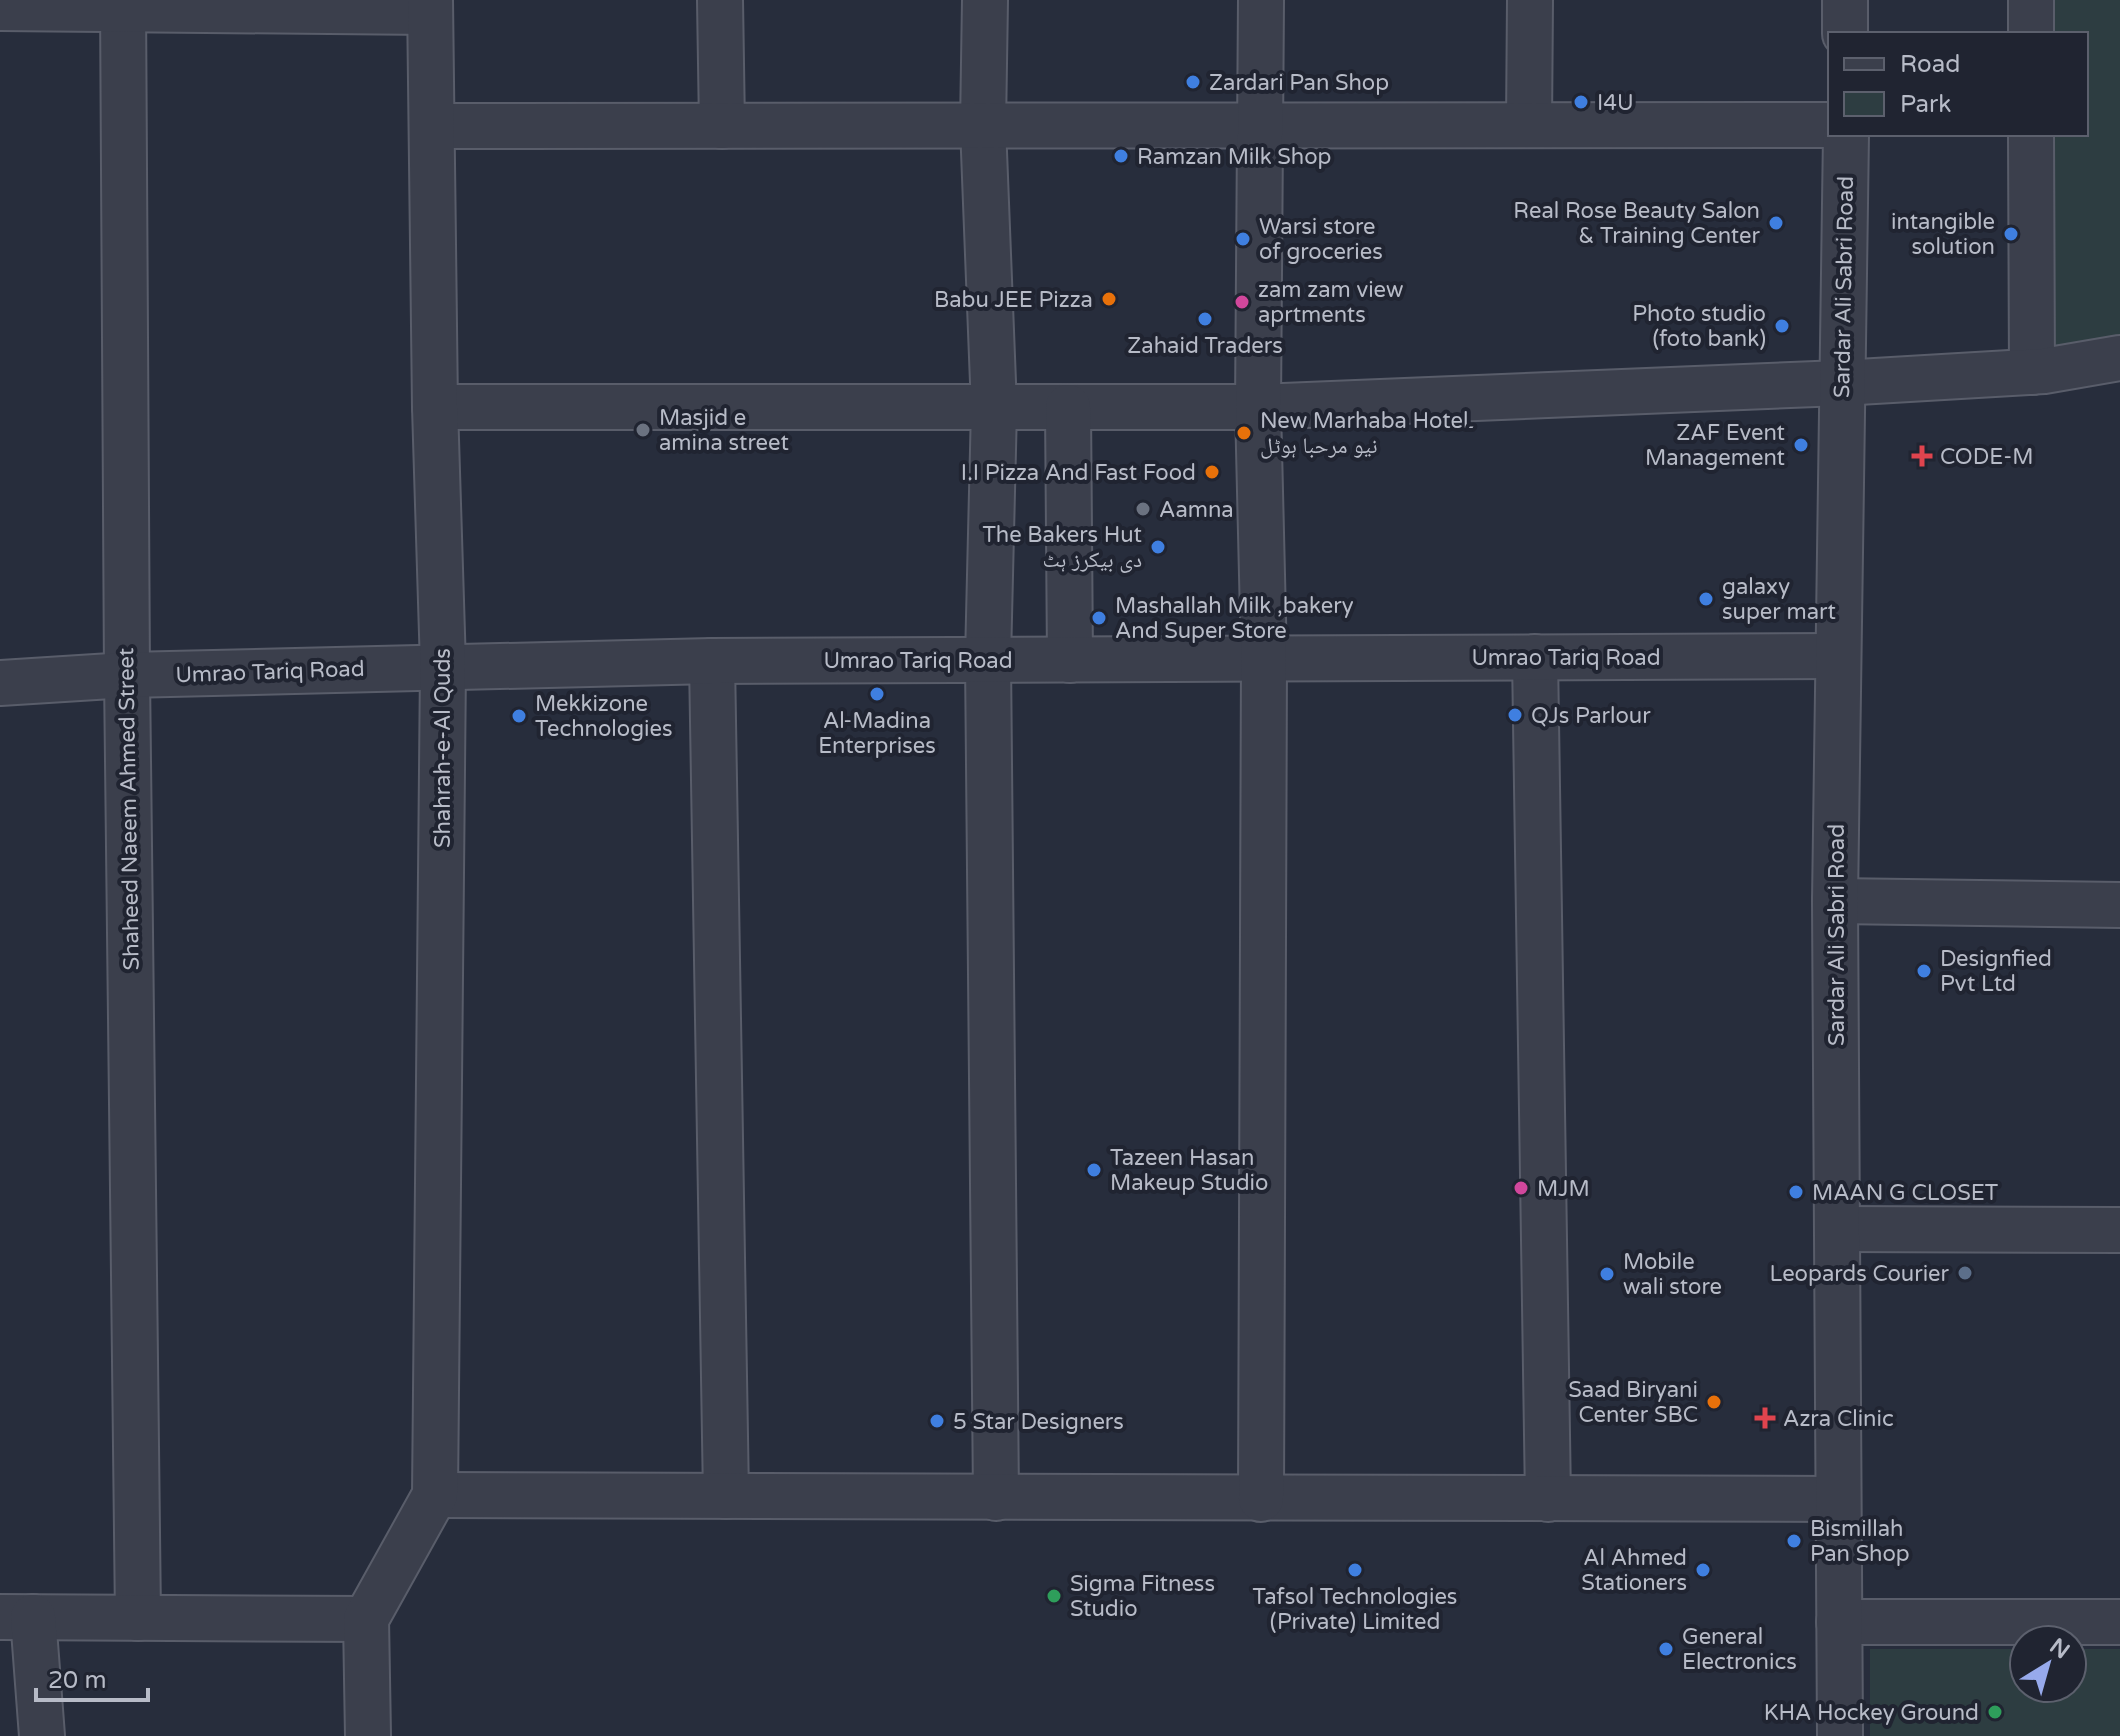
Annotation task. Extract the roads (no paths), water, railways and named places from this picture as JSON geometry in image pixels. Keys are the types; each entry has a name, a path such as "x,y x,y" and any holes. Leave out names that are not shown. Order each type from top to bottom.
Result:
{"street":[{"path":"720,0 722,126"},
{"path":"985,0 983,126 994,408 988,659 996,1498"},
{"path":"1261,0 1258,407 1264,659 1261,1499"},
{"path":"1529,125 1530,0"},
{"path":"1845,0 1845,32"},
{"path":"2031,0 2031,32"},
{"path":"0,8 123,5 430,6"},
{"name":"Shaheed Naeem Ahmed Street","path":"123,5 138,1618"},
{"name":"Shahrah-e-Al Quds","path":"430,6 435,407 443,666 435,1495"},
{"path":"432,126 1828,125"},
{"name":"Sardar Ali Sabri Road","path":"1840,1736 1835,901 1846,136"},
{"path":"2031,136 2032,372"},
{"path":"435,407 1258,407 1841,383 2032,372 2120,358"},
{"path":"1068,407 1070,660"},
{"name":"Umrao Tariq Road","path":"0,683 127,675 712,661 1837,656"},
{"path":"1535,657 1548,1499"},
{"path":"712,661 726,1496"},
{"path":"1835,901 2120,905"},
{"path":"1837,1229 2120,1230"},
{"path":"368,1736 366,1619 435,1495 1838,1499"},
{"path":"42,1736 17,1617 366,1619"},
{"path":"1839,1622 2120,1622"}],"place":[{"name":"Zardari Pan Shop","path":"1193,82"},
{"name":"I4U","path":"1581,102"},
{"name":"Ramzan Milk Shop","path":"1121,156"},
{"name":"Real Rose Beauty Salon & Training Center","path":"1776,223"},
{"name":"intangible solution","path":"2011,234"},
{"name":"Warsi store of groceries","path":"1243,239"},
{"name":"Babu JEE Pizza","path":"1109,299"},
{"name":"zam zam view aprtments","path":"1242,302"},
{"name":"Zahaid Traders","path":"1205,319"},
{"name":"Photo studio (foto bank)","path":"1782,326"},
{"name":"Masjid e amina street","path":"643,430"},
{"name":"New Marhaba Hotel۔ نیو مرحبا ہوٹل","path":"1244,433"},
{"name":"ZAF Event Management","path":"1801,445"},
{"name":"CODE-M","path":"1922,456"},
{"name":"I.I Pizza And Fast Food","path":"1212,472"},
{"name":"Aamna","path":"1143,509"},
{"name":"The Bakers Hut دی بیکرز ہٹ","path":"1158,547"},
{"name":"galaxy super mart","path":"1706,599"},
{"name":"Mashallah Milk ,bakery And Super Store","path":"1099,618"},
{"name":"Al-Madina Enterprises","path":"877,694"},
{"name":"QJs Parlour","path":"1515,715"},
{"name":"Mekkizone Technologies","path":"519,716"},
{"name":"Designfied Pvt Ltd","path":"1924,971"},
{"name":"Tazeen Hasan Makeup Studio","path":"1094,1170"},
{"name":"MJM","path":"1521,1188"},
{"name":"MAAN G CLOSET","path":"1796,1192"},
{"name":"Leopards Courier","path":"1965,1273"},
{"name":"Mobile wali store","path":"1607,1274"},
{"name":"Saad Biryani Center SBC","path":"1714,1402"},
{"name":"Azra Clinic","path":"1765,1418"},
{"name":"5 Star Designers","path":"937,1421"},
{"name":"Bismillah Pan Shop","path":"1794,1541"},
{"name":"Tafsol Technologies (Private) Limited","path":"1355,1570"},
{"name":"Al Ahmed Stationers","path":"1703,1570"},
{"name":"Sigma Fitness Studio","path":"1054,1596"},
{"name":"General Electronics","path":"1666,1649"},
{"name":"KHA Hockey Ground","path":"1995,1712"}]}
